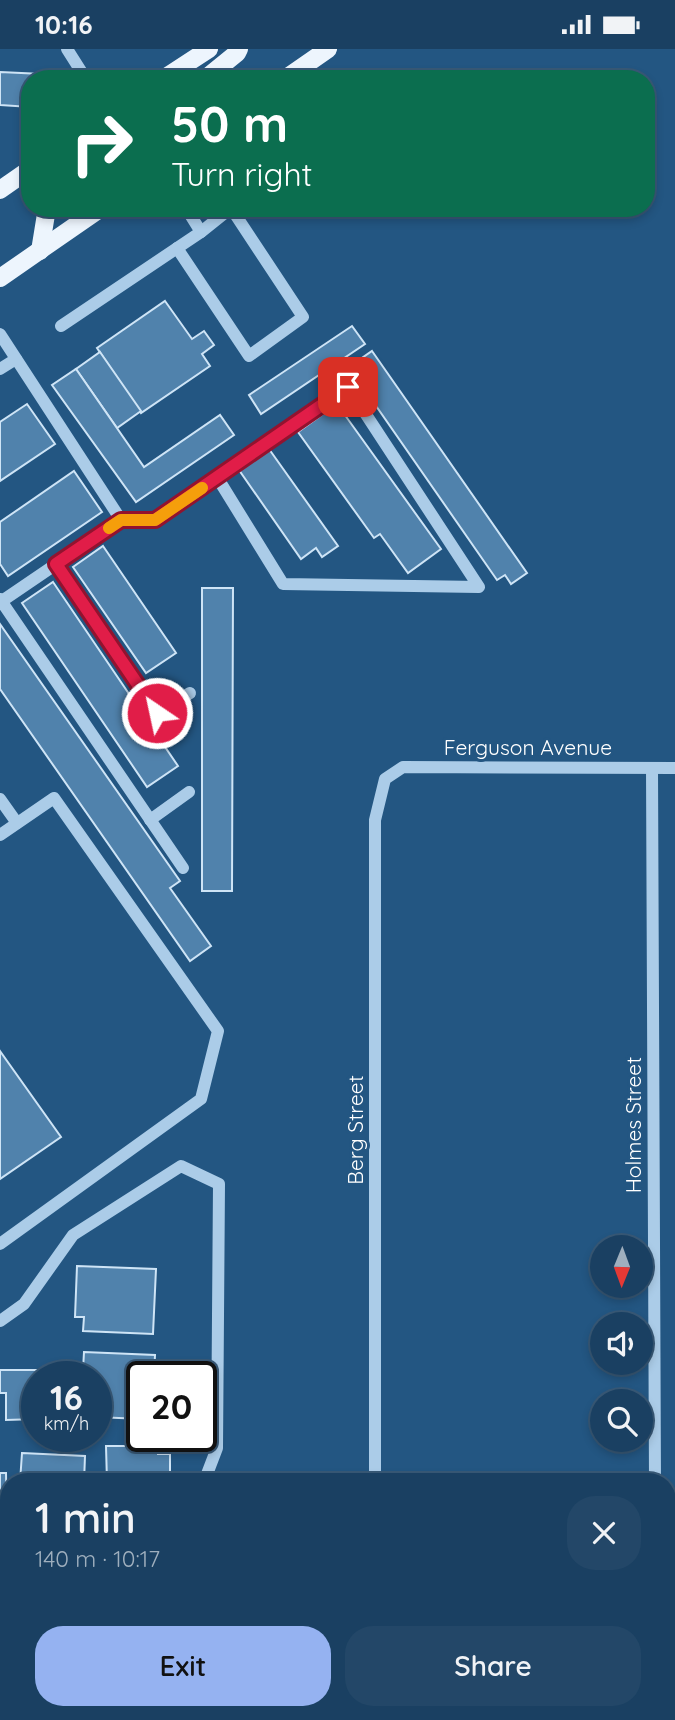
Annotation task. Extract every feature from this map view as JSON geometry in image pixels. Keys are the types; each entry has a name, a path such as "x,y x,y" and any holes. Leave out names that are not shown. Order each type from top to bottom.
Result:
{"main road":[{"path":"177,70 209,49"},
{"path":"216,70 239,49"},
{"path":"298,70 328,49"},
{"path":"0,190 21,175"},
{"path":"40,251 46,217"},
{"path":"0,278 88,217"}],"street":[{"path":"67,49 80,70"},
{"path":"192,217 201,232"},
{"path":"61,327 220,217"},
{"path":"177,248 249,356 303,317 237,217"},
{"path":"0,334 121,520"},
{"path":"0,369 16,359"},
{"path":"183,868 1,600 121,520 155,520 217,477 348,387 478,587 283,584 217,477"},
{"path":"56,564 157,713 190,693"},
{"name":"Ferguson Avenue","path":"385,779 404,767 675,768"},
{"name":"Holmes Street","path":"652,768 655,1473"},
{"name":"Berg Street","path":"375,1473 374,820 385,779"},
{"path":"150,820 189,792"},
{"path":"0,835 54,798 218,1031 201,1099 0,1244"},
{"path":"0,799 17,824"},
{"path":"0,1321 24,1304 73,1235 181,1166 219,1184 217,1448 207,1473"}],"building":[{"path":"0,72 21,73 21,106 0,105"},
{"path":"165,301 192,339 204,331 214,345 202,354 210,366 141,413 97,348"},
{"path":"352,326 365,344 261,414 249,395"},
{"path":"372,351 527,573 511,584 505,575 497,580 349,367"},
{"path":"100,352 141,411 117,428 76,369"},
{"path":"76,369 144,467 220,415 234,435 136,502 52,385"},
{"path":"27,404 55,444 0,481 0,422"},
{"path":"337,404 441,549 408,573 380,534 374,538 298,432"},
{"path":"269,449 338,546 322,557 316,548 301,559 239,470"},
{"path":"74,471 102,512 8,576 0,564 0,522"},
{"path":"103,546 176,653 146,673 73,567"},
{"path":"53,582 178,766 147,787 22,603"},
{"path":"202,588 233,588 232,891 202,891"},
{"path":"0,624 180,881 170,888 211,946 190,961 0,689"},
{"path":"0,1051 61,1137 0,1179"},
{"path":"77,1266 156,1269 153,1334 83,1331 84,1317 75,1317"},
{"path":"84,1352 155,1355 155,1361 126,1361 126,1418 112,1418 112,1361 84,1361"},
{"path":"0,1370 21,1370 21,1420 6,1420 6,1393 0,1393"},
{"path":"112,1446 126,1446 126,1452 170,1454 170,1473 107,1473 106,1452 112,1452"},
{"path":"22,1453 85,1456 84,1473 21,1473"}],"slow traffic":[{"path":"109,528 121,520 155,520 202,488"}],"route":[{"path":"157,713 56,564 121,520 155,520 348,387"}]}
